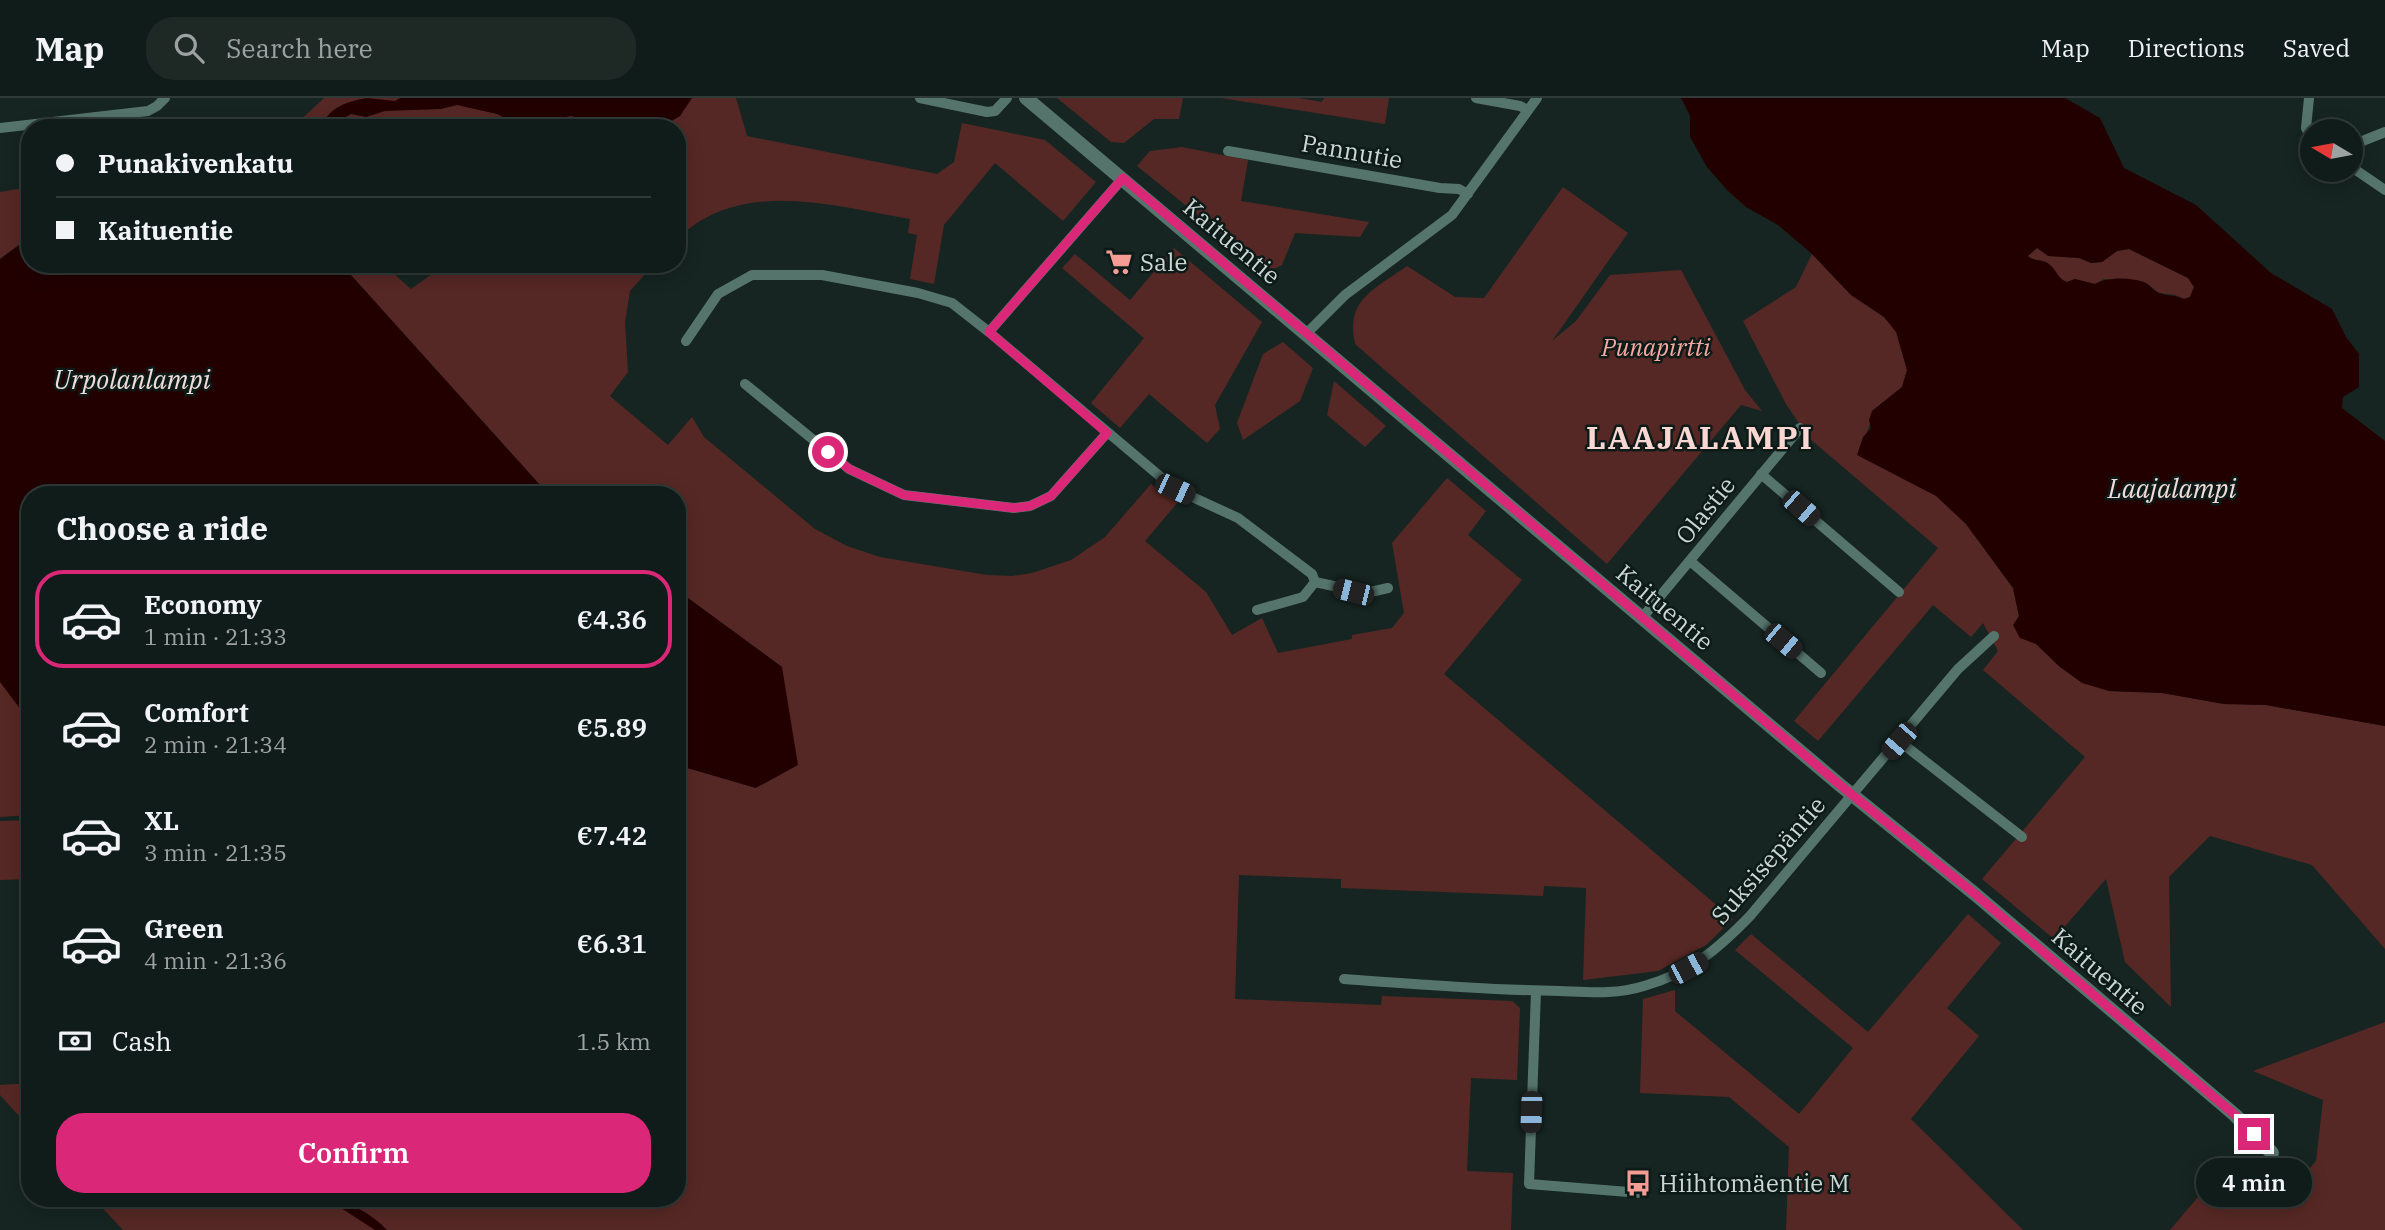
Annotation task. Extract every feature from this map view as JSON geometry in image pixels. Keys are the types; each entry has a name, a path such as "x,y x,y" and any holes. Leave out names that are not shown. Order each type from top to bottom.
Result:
{"street":[{"path":"78,119 148,111 165,98"},
{"path":"920,98 987,112 995,110 1007,98"},
{"name":"Kaituentie","path":"1027,98 1852,795 1975,894 2235,1115 2272,1153"},
{"path":"1476,98 1528,110"},
{"path":"1306,334 1345,295 1443,224 1537,98"},
{"path":"2307,119 2309,98"},
{"path":"0,128 21,126"},
{"path":"2363,141 2385,132"},
{"name":"Pannutie","path":"1228,151 1459,189 1468,194"},
{"path":"2363,175 2385,190"},
{"path":"989,332 1123,178"},
{"path":"686,341 718,294 752,275 822,275 918,293 952,303 1175,489 1238,517 1312,573 1315,582"},
{"path":"745,384 849,469 904,495 1014,508 1030,506 1051,496 1107,433"},
{"name":"Olastie","path":"1642,618 1800,428"},
{"path":"1761,474 1899,592"},
{"path":"1690,561 1821,673"},
{"path":"1315,582 1366,593 1388,588"},
{"path":"1257,610 1303,597 1315,582"},
{"name":"Suksisepäntie","path":"1344,979 1536,991 1618,993 1646,986 1702,961 1750,916 1958,669 1994,636"},
{"path":"1899,741 2022,837"},
{"path":"1536,991 1529,1184 1641,1193"}],"green space":[{"path":"324,98 736,98 747,136 937,174 954,162 962,123 1045,140 1096,182 1063,221 995,163 944,225 934,284 910,279 917,235 908,233 910,219 819,203 759,202 730,208 702,220 686,232 686,119 302,119"},
{"path":"1057,98 1183,98 1179,119 1154,119 1124,143 1111,142"},
{"path":"1221,98 1299,98 1322,102 1324,98 1389,98 1385,124"},
{"path":"1182,147 1248,160 1241,201 1369,222 1360,237 1295,233 1282,265 1274,269 1261,266 1137,166 1150,151"},
{"name":"Punapirtti","path":"1563,187 1628,233 1552,341 1576,321 1610,275 1681,270 1745,390 1762,411 1741,405 1607,564 1355,344 1353,329 1354,316 1365,297 1407,266 1455,297 1484,298"},
{"path":"21,188 21,244 0,259 0,192"},
{"path":"1174,248 1262,322 1215,405 1220,429 1207,443 1149,394 1120,428 1091,403 1144,338 1062,268 1075,254 1130,300"},
{"path":"2037,248 2049,256 2079,258 2092,263 2102,262 2117,251 2129,249 2188,278 2194,287 2190,297 2184,299 2159,293 2146,283 2104,279 2095,284 2075,279 2067,282 2047,263 2027,256"},
{"path":"1812,254 1851,295 1884,317 1897,332 1907,370 1902,387 1872,411 1858,455 1937,496 1966,524 2013,588 2019,617 2036,644 2060,667 2109,691 2162,693 2224,704 2266,705 2385,726 2385,949 2312,865 2210,836 2169,877 2171,1007 2125,962 2106,879 2054,939 1982,879 2085,757 1983,670 1998,651 1983,623 1971,637 1933,605 1818,741 1794,721 1938,548 1809,438 1786,404 1743,321 1796,287"},
{"path":"349,273 393,273 411,289 433,273 646,273 630,291 625,322 628,372 610,396 668,445 692,417 704,437 815,529 847,546 880,557 987,575 1012,576 1032,573 1071,560 1105,537 1151,484 1178,502 1145,541 1206,592 1232,635 1262,618 1278,653 1352,639 1352,635 1392,628 1404,613 1392,543 1447,478 1486,511 1468,535 1522,580 1444,674 1733,919 1706,945 1658,971 1583,980 1586,888 1544,886 1543,896 1341,888 1341,879 1239,875 1235,999 1381,1005 1382,996 1512,1001 1520,1008 1517,1080 1471,1078 1467,1171 1513,1173 1511,1230 123,1230 101,1207 686,1207 686,768 756,788 782,667 686,597 686,486 541,486"},
{"path":"1283,342 1313,368 1300,401 1243,440 1237,423 1263,354"},
{"path":"1334,381 1386,426 1365,447 1327,415"},
{"path":"0,680 21,708 21,816 0,817"},
{"path":"21,820 21,879 0,880 0,821"},
{"path":"1968,914 2001,943 1947,1008 1979,1036 1911,1119 2023,1230 1786,1230 1789,1147 1729,1097 1640,1093 1643,999 1675,990 1675,1011 1799,1114 1853,1048 1735,950 1751,934 1868,1032"},
{"path":"2385,1022 2385,1230 2170,1230 2231,1158 2282,1200 2316,1161 2323,1100 2253,1071"},
{"path":"21,1084 21,1118 0,1095 0,1085"}],"water":[{"path":"367,98 395,101 400,98 692,98 675,119 578,119 572,116 562,119 506,119 497,114 457,105 441,109 385,111 366,117 351,114 344,119 325,119 333,110 352,101"},
{"name":"Laajalampi","path":"1681,98 2065,98 2100,118 2124,168 2196,205 2271,273 2332,309 2346,337 2359,354 2359,387 2343,397 2342,408 2385,441 2385,726 2266,705 2224,704 2162,693 2109,691 2082,683 2036,644 2020,638 2013,625 2019,616 2013,588 1966,524 1936,496 1857,455 1863,437 1871,428 1869,420 1872,411 1902,387 1907,370 1896,332 1884,317 1851,295 1812,254 1778,225 1746,207 1727,190 1707,167 1690,137 1690,116","holes":["2037,248 2048,256 2079,258 2091,263 2102,262 2117,251 2129,249 2188,278 2194,287 2190,297 2184,299 2160,293 2146,283 2132,279 2112,279 2095,284 2075,279 2067,282 2047,263 2028,256"]},
{"name":"Urpolanlampi","path":"21,244 21,273 349,273 541,486 21,486 21,710 0,682 0,259"},
{"path":"686,597 782,667 798,765 756,788 686,768"},
{"path":"339,1207 359,1209 387,1230 375,1230"}],"place":[{"name":"Sale","path":"1119,262"},
{"name":"Hiihtomäentie M","path":"1638,1183"}],"district":[{"name":"LAAJALAMPI","path":"1700,437"}],"route":[{"path":"828,452 849,469 904,495 1014,508 1030,506 1051,496 1107,433 989,332 1123,178 1840,785 1975,894 2254,1134"}]}
